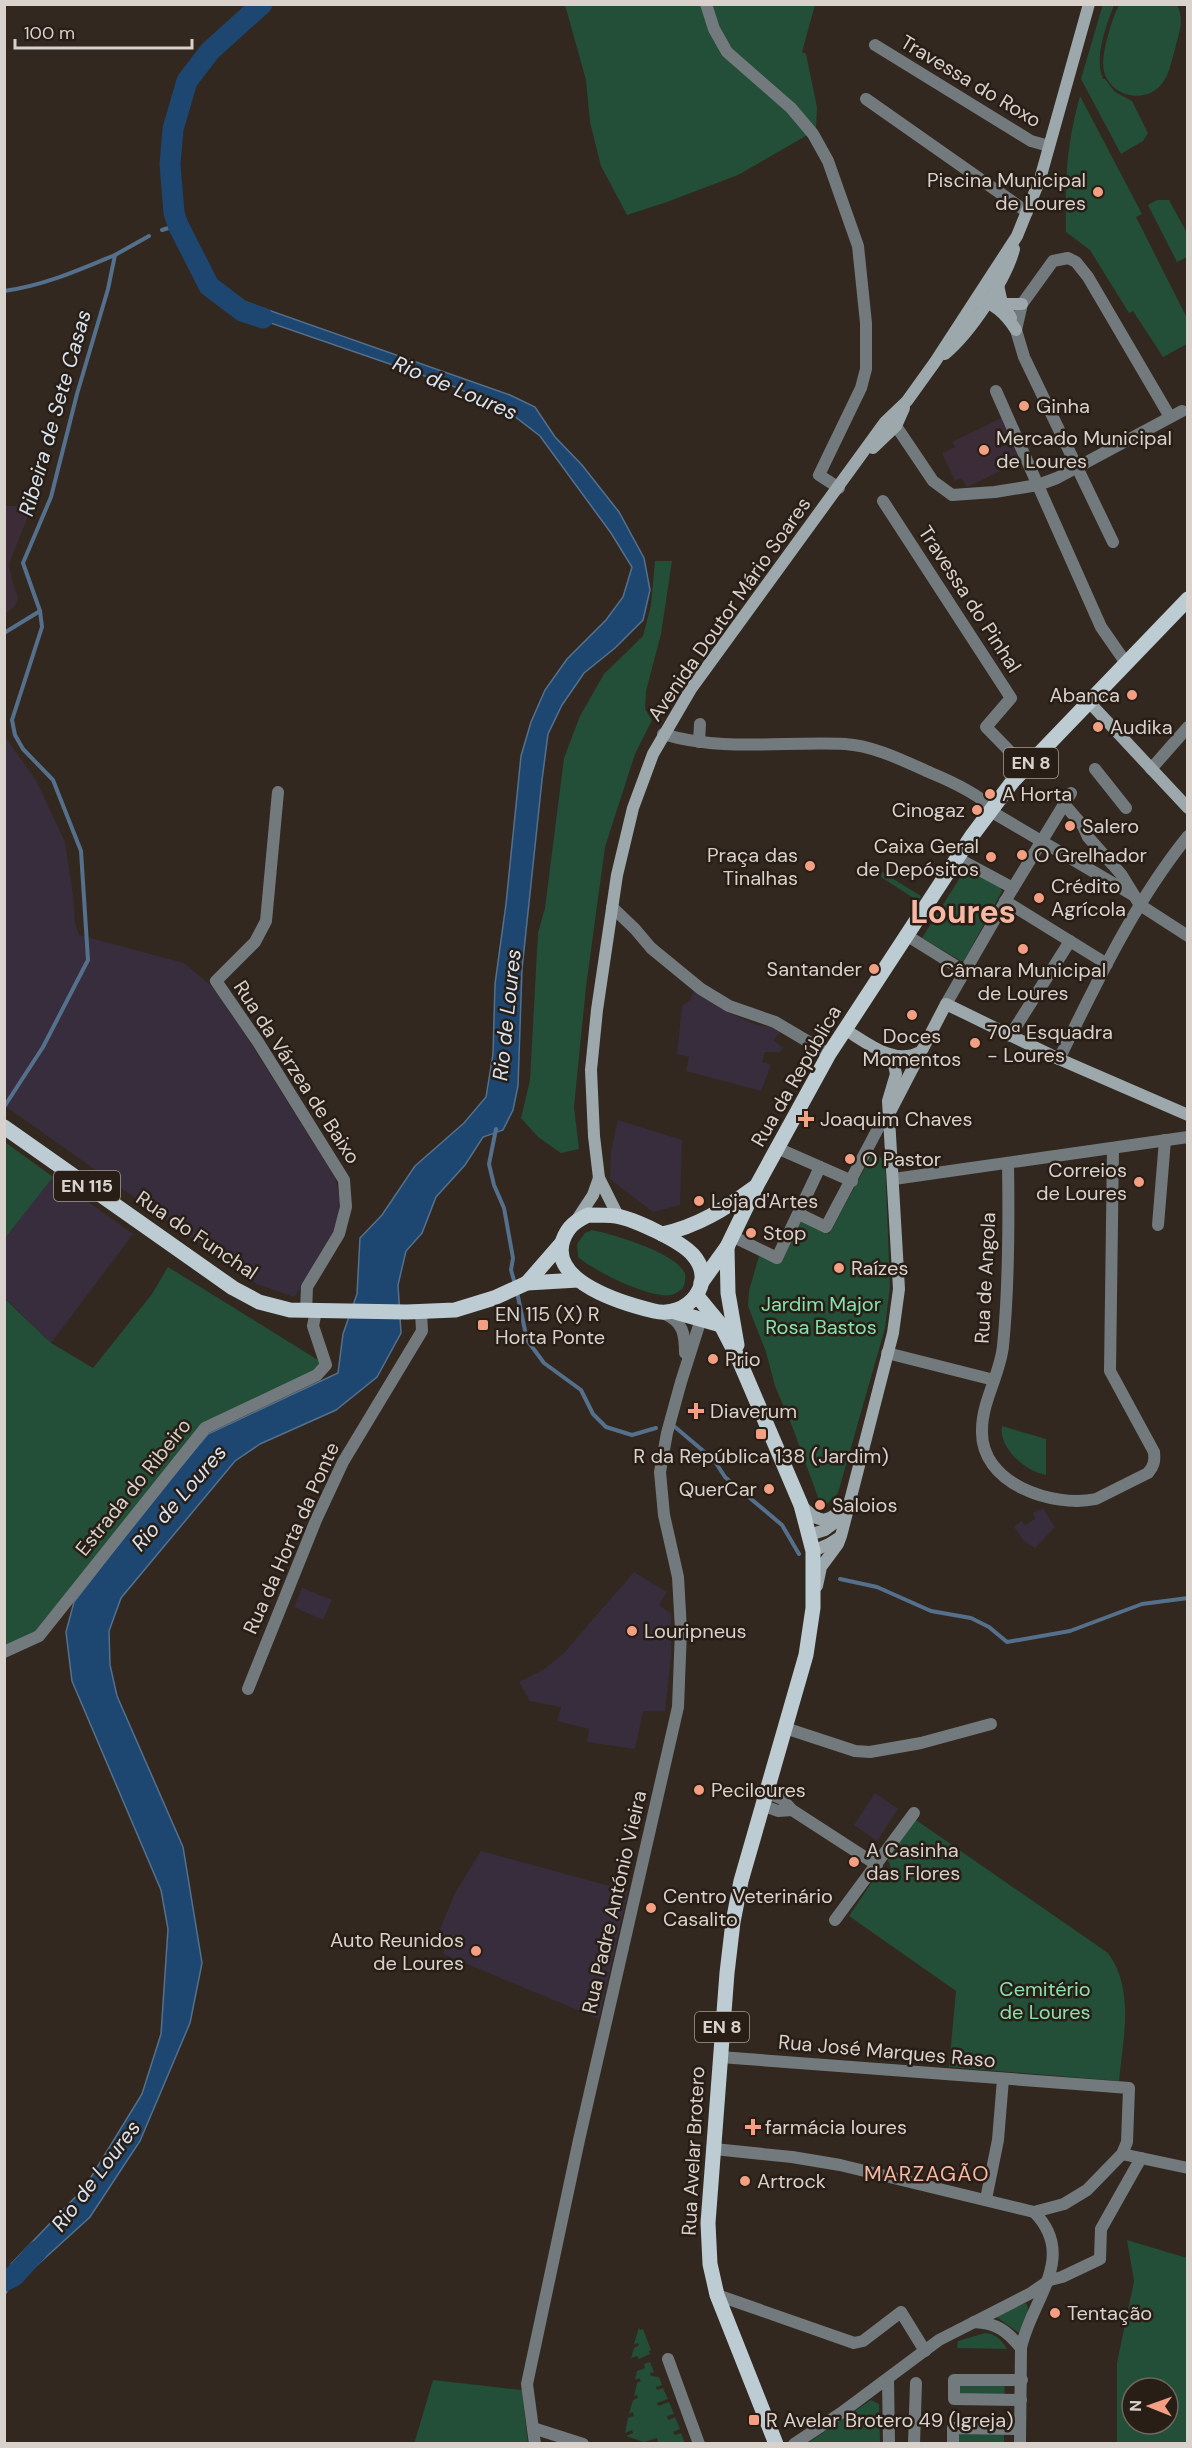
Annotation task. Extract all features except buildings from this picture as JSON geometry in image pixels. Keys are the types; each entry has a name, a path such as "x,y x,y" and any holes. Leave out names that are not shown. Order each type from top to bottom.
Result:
{"main road":[{"name":"Rua da República","path":"668,1312 687,1306 730,1242 757,1185 829,1054 957,858 1013,782 1188,599"},
{"name":"Rua do Funchal","path":"4,1127 245,1295 273,1307 311,1311 455,1310 494,1298 527,1283 578,1280"},
{"name":"Rua da República","path":"662,1234 684,1229 718,1214 757,1185"},
{"path":"576,1221 588,1215 618,1216 662,1234 685,1247 695,1256 701,1269 699,1289 740,1360 801,1505 813,1551"},
{"name":"Rua do Funchal","path":"527,1283 561,1244 566,1231 576,1221"},
{"path":"730,1242 728,1293 740,1360"},
{"path":"561,1244 562,1258 568,1271 578,1280 618,1300 721,1325"},
{"name":"EN 8","path":"813,1551 813,1608"},
{"name":"Rua Avelar Brotero","path":"776,2444 717,2295 710,2264 708,2223 733,1922 741,1881 806,1655 813,1608"}],"street":[{"path":"706,4 714,29 727,52 791,108 813,134 828,161 858,246 866,323 866,369 861,388 819,475 839,488"},
{"name":"Avenida Doutor Mário Soares","path":"981,302 1017,236 1040,179 1089,4"},
{"name":"Travessa do Roxo","path":"875,45 1031,141 1049,146"},
{"path":"866,99 1027,212"},
{"name":"Avenida Doutor Mário Soares","path":"618,1216 599,1178 591,1101 591,1070 597,1010 623,842 633,808 663,734 691,689 881,429 907,401 981,302 998,285 1010,264 1017,236"},
{"path":"896,412 896,426 933,482 952,495 995,492 1038,485 1077,467 1176,414 1076,262 1068,258 1053,261 1022,304 1016,330"},
{"path":"998,285 1024,357 1113,542"},
{"path":"981,302 1006,315 1016,330"},
{"path":"1004,304 1022,304"},
{"path":"996,391 1101,627 1126,663"},
{"name":"Avenida Doutor Mário Soares","path":"861,459 896,426 907,401"},
{"name":"Travessa do Pinhal","path":"883,501 1011,698 986,727 1027,769"},
{"path":"1089,702 1188,808"},
{"path":"699,742 700,724"},
{"path":"1151,768 1188,727"},
{"path":"663,734 685,741 764,746 845,744 888,755 944,778 984,800 993,811 1137,900 1188,936"},
{"path":"1095,769 1125,808"},
{"name":"Rua da Várzea de Baixo","path":"278,792 266,921 255,942 216,981 258,1042 344,1180 346,1207 339,1234 307,1287 311,1311"},
{"path":"799,1214 826,1227 964,971 1071,793"},
{"path":"1064,804 1083,825 1088,837 1121,874 1137,900"},
{"path":"1059,1059 1137,900 1188,836"},
{"path":"957,858 1013,888"},
{"path":"1005,901 1107,964"},
{"path":"612,908 635,929 651,948 701,989 729,1006 775,1022 829,1054"},
{"path":"906,935 947,958 964,971"},
{"path":"1010,1036 1070,942"},
{"path":"946,1004 1059,1059 1188,1115"},
{"path":"846,1030 892,1056 910,1058 920,1052"},
{"path":"813,1608 821,1567 838,1544 841,1536 847,1503 887,1353 899,1289 888,1101 896,1074 892,1056"},
{"path":"894,1179 1113,1148 1132,1143 1188,1137"},
{"path":"1158,1225 1165,1140"},
{"path":"777,1148 852,1181"},
{"name":"Rua de Angola","path":"1008,1163 1009,1212 1003,1349 982,1418 981,1433 984,1446 991,1461 1002,1474 1020,1487 1052,1499 1096,1499 1148,1473 1155,1459 1154,1452 1110,1371 1113,1148"},
{"path":"730,1242 777,1258 820,1167"},
{"path":"576,1221 593,1195 599,1178"},
{"name":"Estrada do Ribeiro","path":"4,1652 39,1636 205,1428 317,1375 326,1365 313,1326 311,1311"},
{"name":"Rua da Horta da Ponte","path":"248,1689 316,1520 343,1462 422,1331 414,1312"},
{"name":"Rua Padre António Vieira","path":"668,1312 681,1326 685,1336 685,1366"},
{"name":"Rua Padre António Vieira","path":"534,2444 527,2384 579,2140 678,1707 681,1630 678,1577 664,1515 660,1472 667,1433 685,1366 701,1319"},
{"path":"887,1353 994,1380"},
{"path":"801,1505 812,1516 823,1520 834,1518 847,1503"},
{"path":"809,1535 825,1530 839,1521 847,1503"},
{"path":"813,1551 830,1544 841,1536"},
{"path":"785,1728 855,1751 870,1752 921,1743 991,1724"},
{"path":"764,1799 778,1810 792,1810 877,1865"},
{"path":"835,1920 914,1813"},
{"name":"Rua José Marques Raso","path":"720,2057 1003,2079 998,2140 986,2199"},
{"path":"1003,2079 1129,2088 1127,2142 1122,2154 1087,2190 1064,2204 1034,2212"},
{"path":"714,2150 792,2157 840,2165 1034,2212 1045,2223 1051,2244 1053,2266 1050,2280 1024,2333 1021,2348 1020,2444"},
{"path":"1122,2154 1188,2168"},
{"path":"794,2444 841,2413 939,2340 1031,2293 1050,2280 1062,2277 1100,2259 1101,2229 1141,2158"},
{"path":"717,2295 854,2343 864,2341 901,2312 925,2351"},
{"path":"973,2322 989,2323 1001,2327 1021,2348"},
{"path":"668,2359 699,2444"},
{"path":"888,2379 889,2444"},
{"path":"1021,2400 954,2399 954,2380 1022,2380"},
{"path":"914,2444 916,2383"},
{"path":"533,2428 583,2444"},
{"path":"953,2444 953,2428 1020,2430"}],"shaded area":[{"name":"Mercado Municipal de Loures","path":"1003,417 1023,460 967,487 961,478 955,481 942,453 955,447 952,442"},
{"path":"5,506 32,506 9,564 18,598 15,606 5,614"},
{"path":"4,735 36,780 65,842 75,923 79,935 184,963 208,983 221,996 335,1177 340,1200 338,1222 324,1258 294,1297 257,1284 5,1106"},
{"path":"694,990 729,1013 757,1025 783,1029 774,1040 783,1048 780,1052 765,1052 762,1062 769,1064 770,1068 761,1091 686,1071 689,1057 677,1054 682,1006 690,1000"},
{"path":"618,1120 682,1140 680,1205 653,1212 610,1179 611,1151"},
{"path":"53,1177 133,1234 51,1343 5,1298 4,1238"},
{"path":"1043,1508 1055,1527 1035,1548 1024,1541 1014,1527 1021,1521 1025,1525 1035,1519 1033,1513"},
{"path":"634,1572 667,1592 659,1605 671,1614 671,1656 665,1711 643,1711 635,1749 587,1742 589,1729 557,1721 561,1707 530,1701 519,1682 543,1670 563,1654"},
{"path":"302,1588 332,1600 323,1620 294,1607"},
{"path":"875,1793 898,1809 877,1841 854,1825"},
{"path":"481,1851 628,1891 599,2019 443,1954 445,1948 434,1944 455,1893"}],"green space":[{"path":"1103,4 1114,5 1100,51 1103,79 1115,92 1132,101 1148,133 1143,141 1121,154 1081,79"},
{"path":"565,5 815,5 802,52 806,54 817,107 816,130 738,175 627,215 601,166 590,122 586,80"},
{"path":"1119,5 1177,5 1181,16 1180,32 1167,74 1159,87 1144,95 1135,96 1119,91 1107,79 1104,71 1105,47"},
{"name":"Piscina Municipal de Loures","path":"1080,96 1142,214 1136,217 1187,318 1187,344 1163,357 1133,311 1129,313 1090,250 1066,232 1067,164"},
{"path":"1157,200 1169,200 1187,233 1187,257 1177,262 1148,205"},
{"path":"655,561 672,561 661,634 646,691 645,709 652,720 635,754 605,847 586,987 574,1107 579,1149 561,1153 538,1137 521,1118 530,1080 538,933 545,908 564,758 580,716 604,674 643,636 651,605"},
{"path":"966,868 1000,887 1002,891 964,961 961,961 922,938"},
{"path":"882,872 921,896 918,901 881,877"},
{"path":"5,1142 53,1177 5,1238"},
{"name":"Jardim Major Rosa Bastos","path":"873,1153 885,1160 890,1286 885,1328 838,1493 825,1506 819,1500 775,1386 766,1352 748,1306 749,1291 759,1256 781,1263 801,1221 829,1234"},
{"path":"592,1230 643,1246 670,1259 680,1266 685,1274 683,1288 671,1295 650,1293 623,1283 586,1263 578,1257 577,1244 585,1233"},
{"path":"168,1267 326,1365 205,1428 39,1636 4,1652 4,1298 51,1343 93,1368 152,1294"},
{"path":"1002,1426 1046,1439 1046,1475 1030,1469 1015,1458 1004,1443"},
{"name":"Cemitério de Loures","path":"916,1820 1108,1953 1122,1983 1124,1998 1125,2015 1119,2081 949,2067 956,1991 849,1916 876,1876 885,1878 891,1868 886,1855"},
{"path":"1127,2240 1187,2258 1187,2443 1117,2443 1117,2363 1134,2281"},
{"path":"1026,2303 1028,2311 1019,2333 995,2316"},
{"path":"639,2327 640,2330 643,2329 651,2350 650,2354 639,2359 637,2356 631,2358 634,2348 639,2345 634,2344"},
{"path":"985,2333 998,2338 1007,2349 957,2348 958,2341"},
{"path":"650,2362 654,2372 650,2373 651,2376 659,2377 662,2385 656,2387 657,2390 663,2388 668,2399 657,2403 658,2406 669,2402 674,2414 667,2416 668,2420 675,2417 680,2429 673,2432 675,2435 681,2433 685,2443 653,2443 658,2442 657,2438 644,2442 626,2436 633,2433 632,2430 625,2433 628,2418 634,2416 633,2412 629,2414 633,2400 638,2398 637,2395 634,2396 637,2383 641,2381 639,2378 635,2380 637,2371 645,2368 644,2364"},
{"path":"433,2380 522,2390 528,2443 414,2444"},
{"path":"956,2381 1005,2381 1004,2399 955,2398"},
{"path":"871,2400 879,2404 880,2443 808,2443"},
{"path":"955,2430 1004,2430 1004,2443 954,2444"}],"water":[{"path":"240,300 510,395 535,407 555,437 582,465 619,512 644,558 650,590 643,620 615,648 584,673 562,705 548,734 522,969 518,1086 513,1110 503,1130 483,1137 465,1165 436,1197 422,1233 406,1251 398,1285 401,1333 377,1377 336,1410 260,1444 235,1461 121,1598 109,1631 110,1665 117,1696 183,1847 202,1963 190,2023 140,2141 90,2217 23,2278 11,2264 85,2187 142,2094 161,2034 168,1929 161,1890 72,1681 66,1632 74,1602 156,1496 208,1434 338,1373 343,1334 357,1294 360,1238 382,1215 415,1166 464,1123 486,1097 493,1054 495,984 506,904 521,756 531,722 545,690 567,659 606,620 623,597 632,567 611,533 540,436 505,409 448,384 236,311"}],"waterway":[{"name":"Rio de Loures","path":"262,4 210,51 187,81 173,129 170,164 174,213 209,286 242,311 263,318"},
{"name":"Ribeira de Sete Casas","path":"162,230 178,225"},
{"name":"Ribeira de Sete Casas","path":"4,1107 43,1047 88,960 81,851 53,780 23,749 15,735 12,720 42,627 40,611 23,563 51,497 77,394 108,289 115,255 149,236"},
{"path":"4,291 47,281 115,255"},
{"path":"4,633 40,611"},
{"path":"496,1129 489,1164 494,1185 504,1208 513,1258 511,1270 515,1284"},
{"path":"517,1292 527,1340 544,1363 581,1390 593,1414 606,1427 632,1435 656,1428"},
{"path":"675,1427 714,1460 725,1477 782,1525 799,1554"},
{"path":"840,1579 877,1587 931,1611 971,1618 989,1627 1007,1642 1070,1631 1142,1604 1188,1598"},
{"name":"Rio de Loures","path":"4,2281 14,2276 37,2251"},
{"path":"4,2294 14,2276"}],"place":[{"name":"Piscina Municipal de Loures","path":"1098,192"},
{"name":"Ginha","path":"1024,406"},
{"name":"Mercado Municipal de Loures","path":"984,450"},
{"name":"Abanca","path":"1132,695"},
{"name":"Audika","path":"1098,727"},
{"name":"A Horta","path":"990,794"},
{"name":"Cinogaz","path":"977,810"},
{"name":"Salero","path":"1070,826"},
{"name":"O Grelhador","path":"1022,855"},
{"name":"Caixa Geral de Depósitos","path":"991,857"},
{"name":"Praça das Tinalhas","path":"810,866"},
{"name":"Crédito Agrícola","path":"1039,898"},
{"name":"Câmara Municipal de Loures","path":"1023,949"},
{"name":"Santander","path":"874,969"},
{"name":"Doces Momentos","path":"912,1015"},
{"name":"70ª Esquadra - Loures","path":"975,1043"},
{"name":"Joaquim Chaves","path":"806,1119"},
{"name":"O Pastor","path":"850,1159"},
{"name":"Correios de Loures","path":"1139,1182"},
{"name":"Loja d'Artes","path":"699,1201"},
{"name":"Stop","path":"751,1233"},
{"name":"Raízes","path":"839,1268"},
{"name":"EN 115 (X) R Horta Ponte","path":"483,1325"},
{"name":"Prio","path":"713,1359"},
{"name":"Diaverum","path":"696,1411"},
{"name":"R da República 138 (Jardim)","path":"761,1434"},
{"name":"QuerCar","path":"769,1489"},
{"name":"Saloios","path":"820,1505"},
{"name":"Louripneus","path":"632,1631"},
{"name":"Peciloures","path":"699,1790"},
{"name":"A Casinha das Flores","path":"854,1862"},
{"name":"Centro Veterinário Casalito","path":"651,1908"},
{"name":"Auto Reunidos de Loures","path":"476,1951"},
{"name":"farmácia loures","path":"753,2127"},
{"name":"Artrock","path":"745,2181"},
{"name":"Tentação","path":"1055,2313"},
{"name":"R Avelar Brotero 49 (Igreja)","path":"754,2420"}],"district":[{"name":"Loures","path":"963,912"},
{"name":"MARZAGÃO","path":"927,2174"}]}
